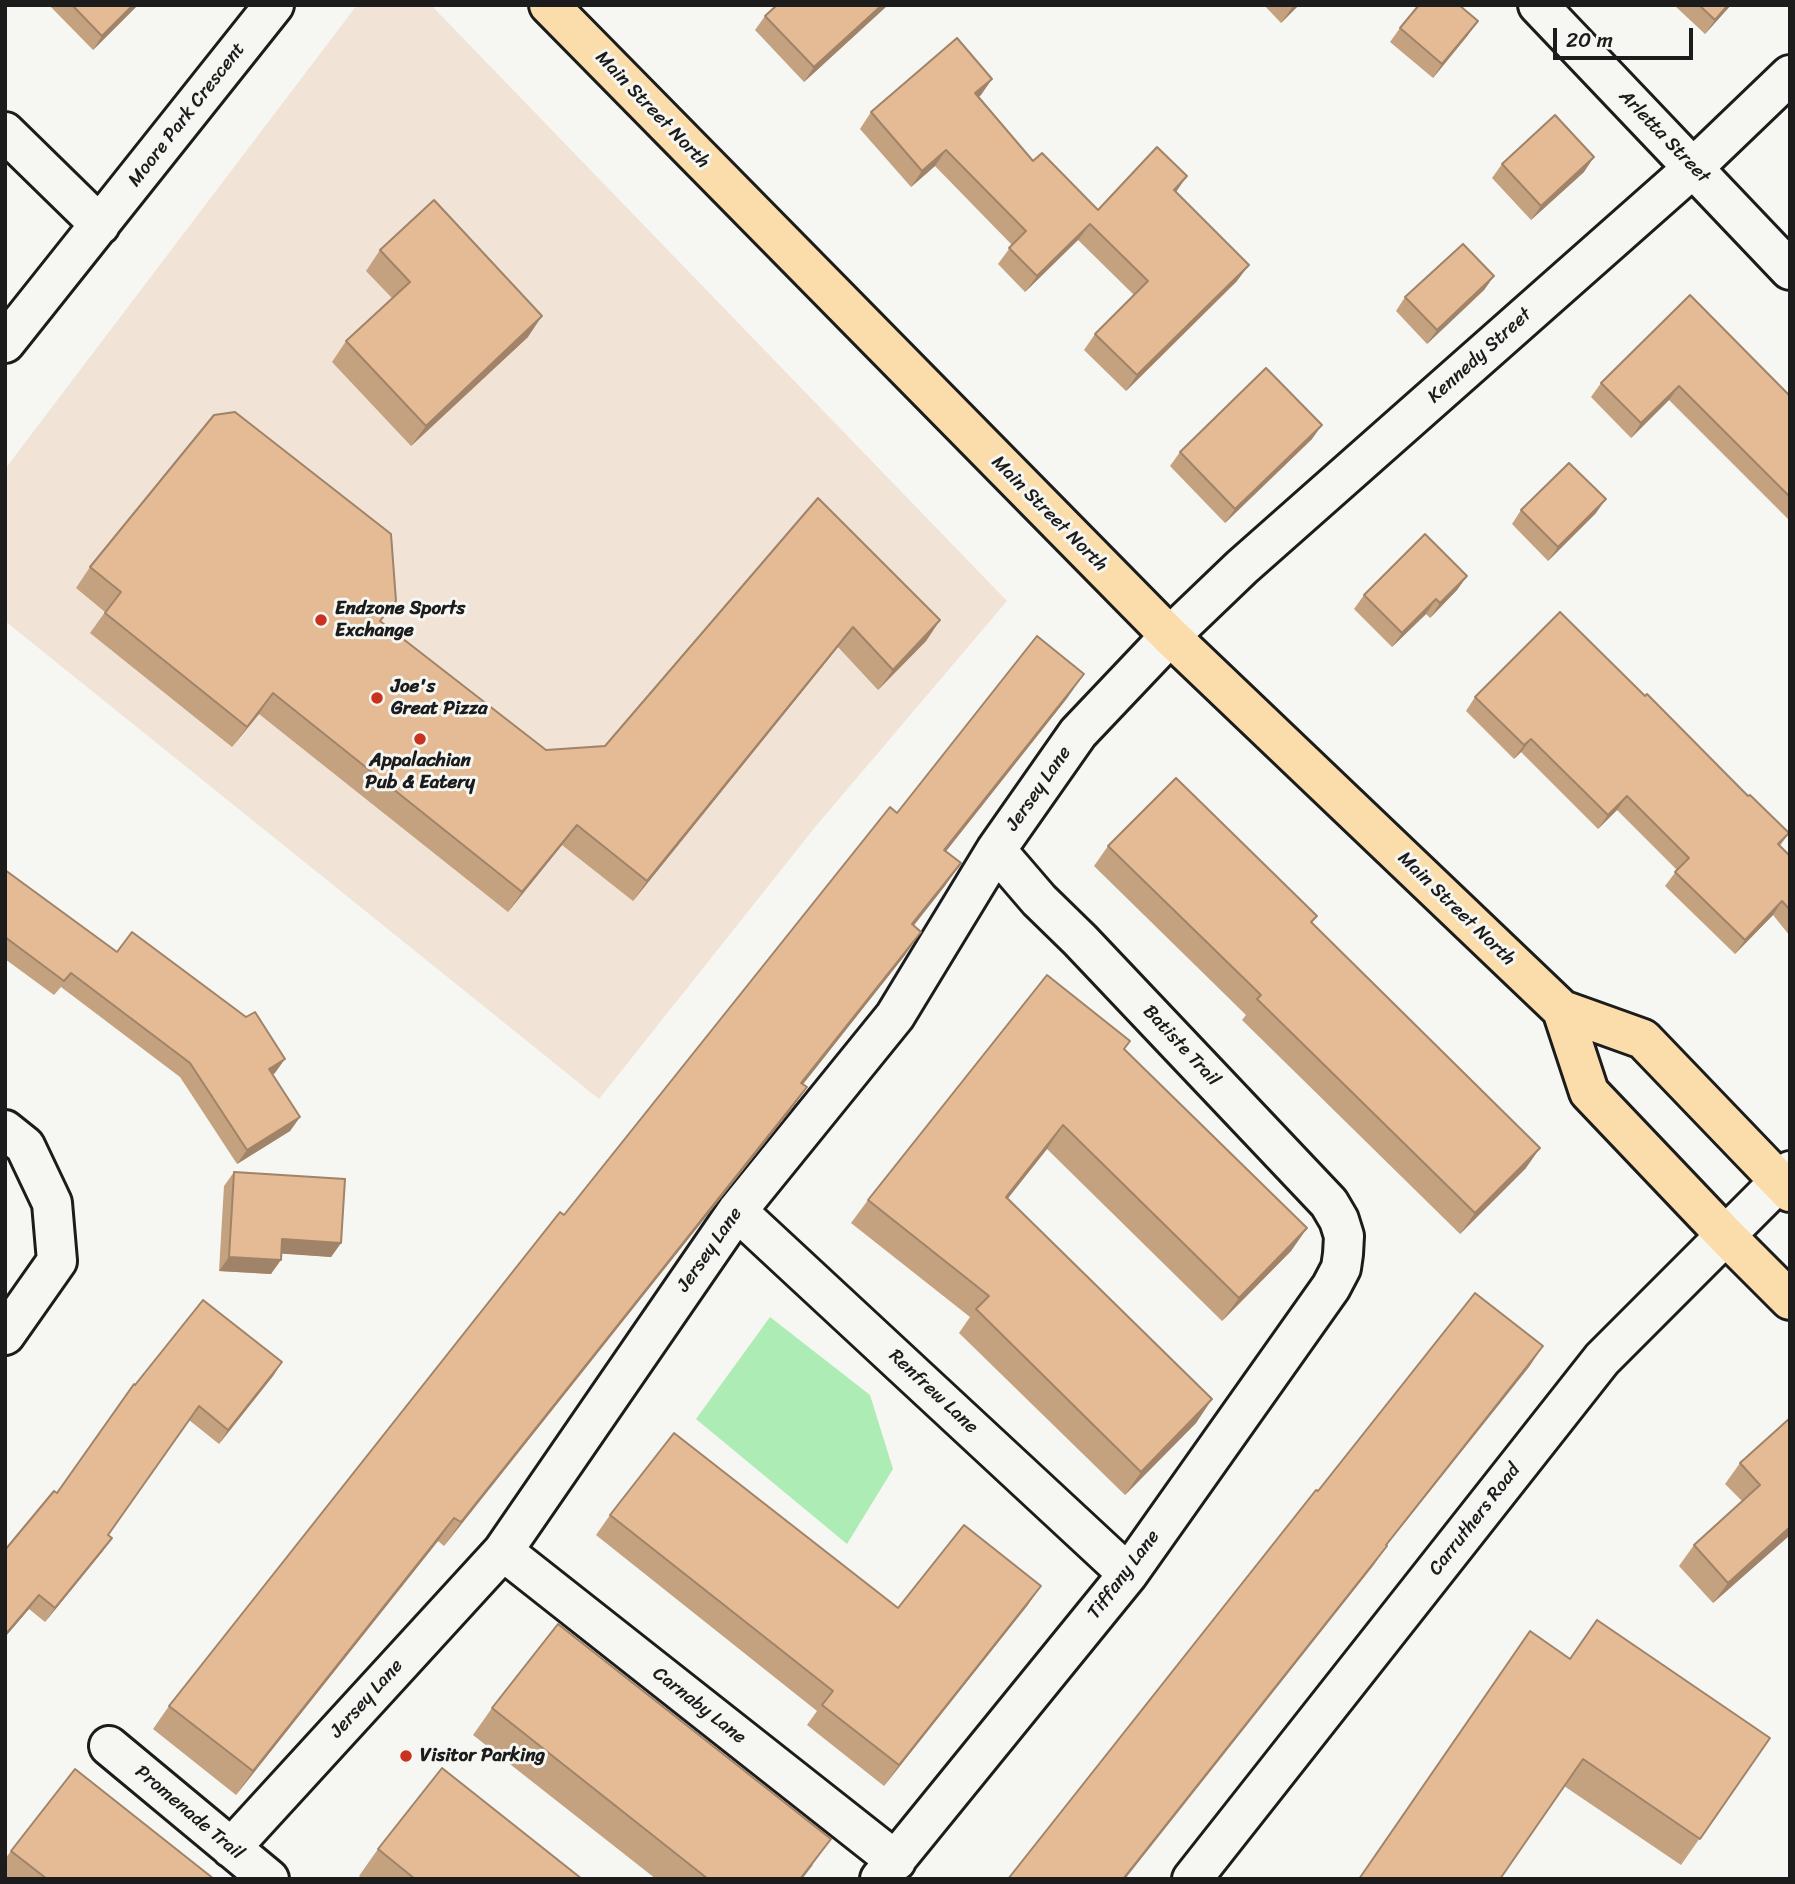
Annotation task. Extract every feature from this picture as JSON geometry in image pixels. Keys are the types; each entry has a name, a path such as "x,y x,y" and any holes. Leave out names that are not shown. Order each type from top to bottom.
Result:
{"main road":[{"name":"Main Street North","path":"550,5 1170,636 1562,1010 1643,1039 1786,1181"},
{"name":"Main Street North","path":"1562,1010 1589,1092 1790,1300"}],"street":[{"name":"Moore Park Crescent","path":"5,343 274,5"},
{"name":"Arletta Street","path":"1538,5 1790,270"},
{"name":"Kennedy Street","path":"1170,636 1242,567 1693,168 1790,75"},
{"path":"5,132 100,225"},
{"name":"Jersey Lane","path":"230,1848 503,1551 737,1210 895,1016 996,850 1077,733 1170,636"},
{"name":"Batiste Trail","path":"996,850 1039,900 1329,1203 1344,1236 1343,1254"},
{"path":"5,1130 25,1146 52,1203 57,1261 5,1335"},
{"name":"Carruthers Road","path":"1192,1879 1602,1359 1726,1236 1786,1181"},
{"name":"Renfrew Lane","path":"737,1210 1128,1574"},
{"name":"Tiffany Lane","path":"888,1870 1128,1574 1331,1287 1341,1268 1343,1254"},
{"name":"Carnaby Lane","path":"503,1551 888,1870"},
{"name":"Promenade Trail","path":"109,1746 269,1879"}],"shaded area":[{"path":"357,5 431,5 1007,601 816,826 599,1099 5,621 5,469"}],"green space":[{"path":"770,1317 870,1395 893,1469 847,1544 696,1419"}],"building":[{"path":"72,5 133,5 102,36"},
{"path":"777,5 882,5 814,67 765,16"},
{"path":"1419,5 1459,5 1478,21 1442,64 1400,28"},
{"path":"1699,5 1728,5 1715,20"},
{"path":"957,38 992,79 975,93 1033,161 1042,153 1098,210 1157,147 1187,176 1174,190 1249,265 1137,375 1095,334 1148,281 1090,224 1037,276 1009,248 1026,231 946,150 922,171 871,112"},
{"path":"1555,115 1594,157 1541,206 1502,164"},
{"path":"434,200 542,316 426,426 346,341 410,282 380,250"},
{"path":"1463,244 1494,276 1437,330 1405,297"},
{"path":"1690,295 1790,396 1790,497 1679,386 1641,423 1601,383"},
{"path":"1266,368 1322,425 1235,509 1180,452"},
{"path":"235,412 391,534 396,601 380,621 546,750 605,746 818,498 940,620 893,670 853,627 647,881 577,825 522,892 273,693 247,727 105,613 121,592 90,567 214,415"},
{"path":"1569,463 1606,499 1558,547 1521,510"},
{"path":"1425,534 1467,576 1440,603 1436,599 1402,633 1364,595"},
{"path":"1560,612 1789,833 1778,844 1790,856 1790,910 1782,901 1745,940 1675,872 1689,858 1627,796 1608,815 1531,739 1524,745 1475,697"},
{"path":"1037,636 1084,674 944,850 961,863 912,924 921,932 801,1083 807,1087 461,1522 454,1518 253,1771 169,1706 560,1212 564,1215 890,807 897,813"},
{"path":"1176,778 1317,916 1311,922 1540,1148 1475,1213 1257,999 1261,995 1108,846"},
{"path":"5,870 117,952 132,932 246,1017 255,1012 285,1059 269,1069 300,1117 247,1150 190,1063 71,973 64,981 5,937"},
{"path":"1047,975 1130,1041 1124,1049 1307,1228 1239,1298 1063,1125 1006,1197 1212,1399 1141,1472 976,1309 989,1296 868,1200"},
{"path":"234,1172 345,1179 341,1243 282,1239 281,1260 229,1257"},
{"path":"1475,1293 1543,1346 1123,1879 1008,1879 1316,1490 1318,1491"},
{"path":"203,1300 282,1362 228,1430 199,1406 108,1535 112,1538 55,1608 39,1595 5,1635 5,1550 54,1491 57,1493 134,1384"},
{"path":"1790,1418 1790,1527 1728,1583 1694,1545 1760,1485 1740,1463"},
{"path":"674,1433 898,1608 964,1525 1041,1586 899,1765 822,1705 833,1691 610,1515"},
{"path":"1597,1620 1770,1738 1700,1839 1583,1759 1500,1879 1359,1879 1530,1631 1570,1659"},
{"path":"558,1624 831,1839 800,1879 708,1879 492,1708"},
{"path":"442,1768 582,1879 415,1879 378,1849"},
{"path":"75,1769 214,1879 47,1879 11,1851"}],"place":[{"name":"Endzone Sports Exchange","path":"321,620"},
{"name":"Joe's Great Pizza","path":"377,698"},
{"name":"Appalachian Pub & Eatery","path":"420,739"},
{"name":"Visitor Parking","path":"406,1756"}]}
